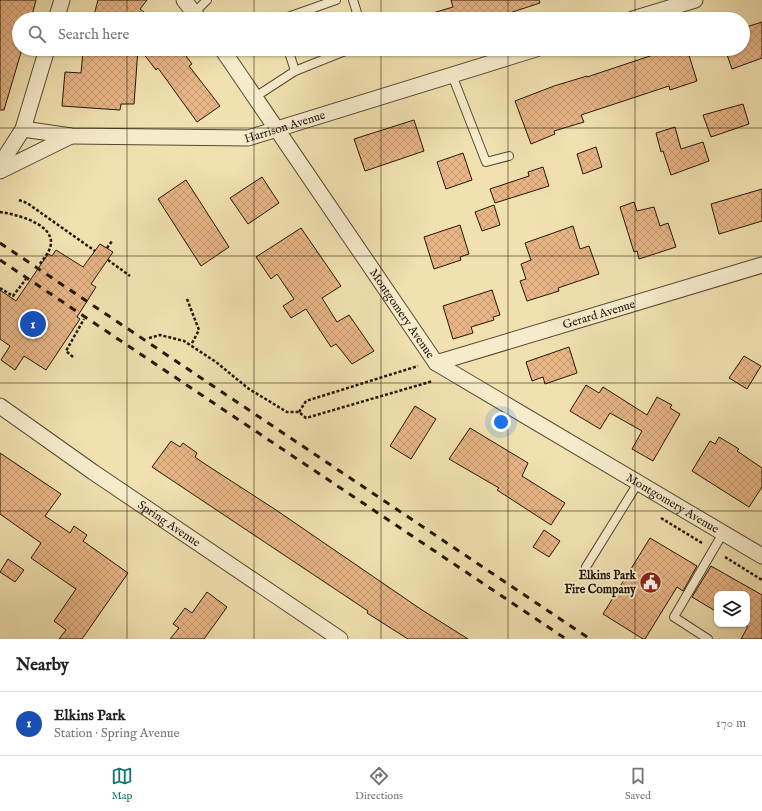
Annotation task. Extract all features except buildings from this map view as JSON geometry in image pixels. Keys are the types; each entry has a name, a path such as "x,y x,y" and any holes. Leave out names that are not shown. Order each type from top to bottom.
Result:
{"street":[{"path":"58,12 62,0"},
{"path":"184,0 193,12"},
{"path":"656,12 695,0"},
{"path":"0,166 23,130 45,56"},
{"name":"Montgomery Avenue","path":"227,56 277,129 429,368 638,483 762,556"},
{"name":"Harrison Avenue","path":"23,130 71,136 248,138 513,56"},
{"path":"0,171 71,136"},
{"name":"Gerard Avenue","path":"429,368 762,265"},
{"name":"Spring Avenue","path":"0,406 93,472 340,639"}],"lane":[{"path":"199,12 207,0"},
{"path":"302,12 336,0"},
{"path":"353,0 357,12"},
{"path":"290,56 295,71"},
{"path":"255,97 295,71 332,56"},
{"path":"452,75 486,162 508,156"},
{"path":"586,567 638,483"},
{"path":"708,639 674,617 723,533"}],"path":[{"path":"18,200 27,203 95,251"},
{"path":"0,212 16,214 31,220 46,231 51,241 50,249 40,265"},
{"path":"107,248 112,240"},
{"path":"108,260 130,276"},
{"path":"0,288 13,296 26,279"},
{"path":"187,299 199,330 191,345"},
{"path":"73,357 66,351 84,319"},
{"path":"149,338 160,335 184,341 216,362 249,389 287,412 299,412 306,418 433,381 429,368 306,401 299,412"}],"railway":[{"path":"0,243 590,639"},
{"path":"0,260 566,639"}],"place":[{"name":"Elkins Park","path":"33,324"},
{"name":"Elkins Park Fire Company","path":"651,582"}]}
